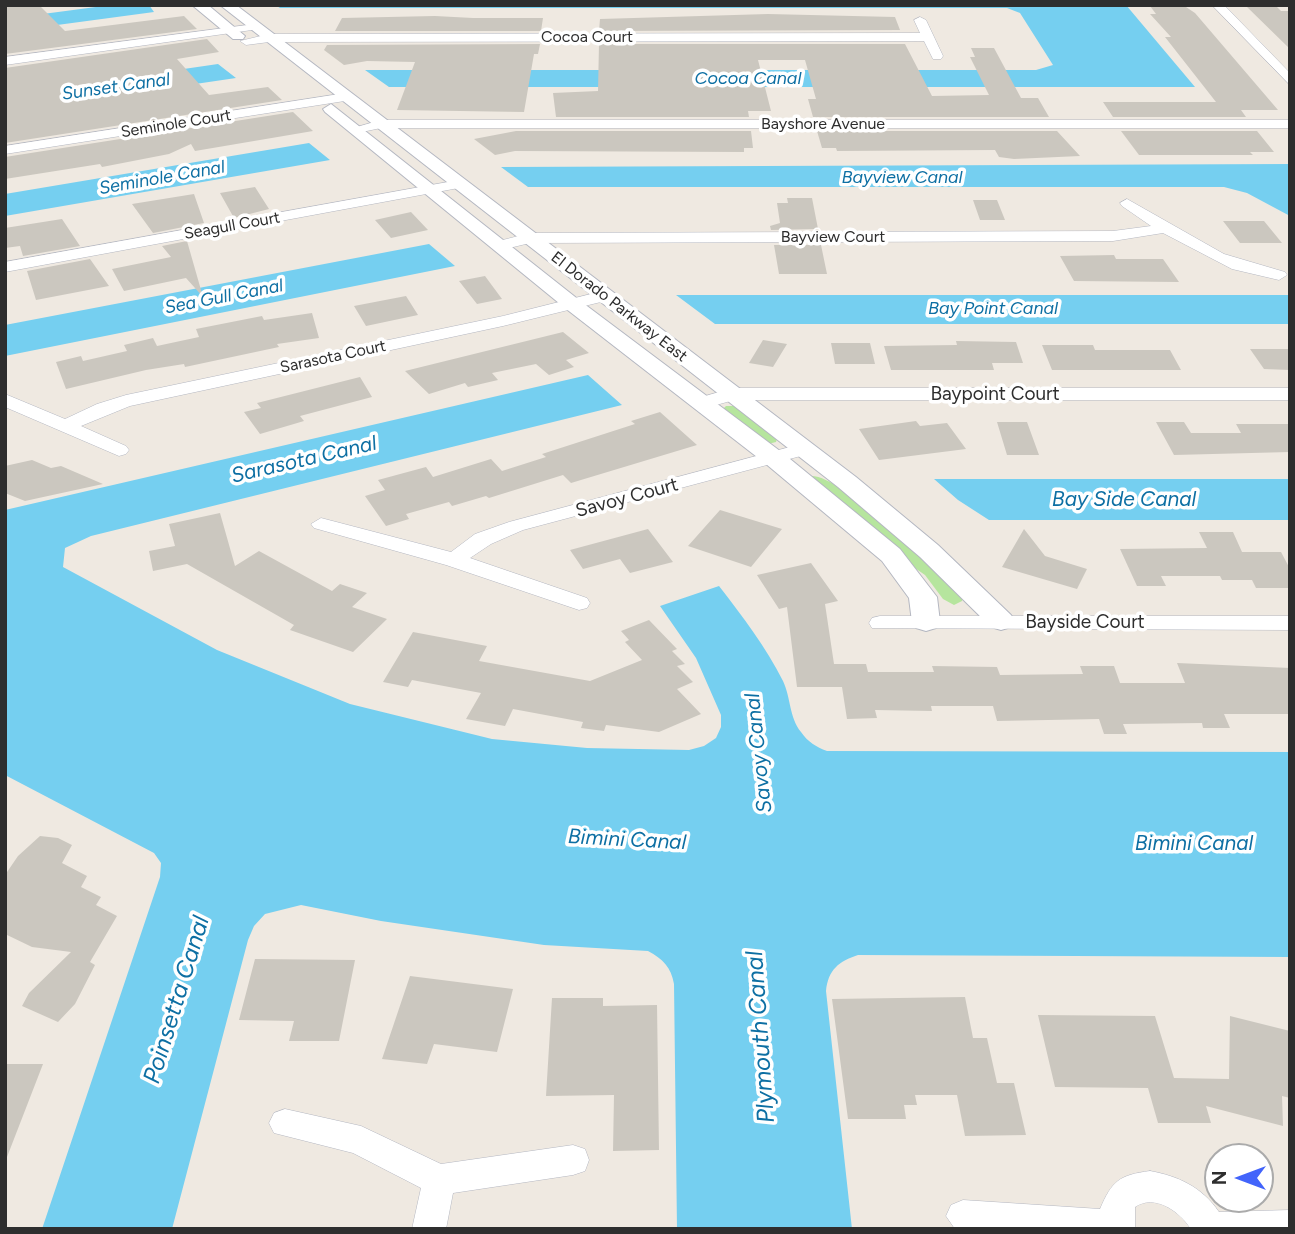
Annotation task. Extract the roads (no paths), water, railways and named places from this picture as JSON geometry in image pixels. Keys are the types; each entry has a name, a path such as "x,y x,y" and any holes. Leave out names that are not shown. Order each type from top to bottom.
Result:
{"street":[{"name":"El Dorado Parkway East","path":"199,5 250,34 346,97 805,449 929,551 1001,621"},
{"name":"El Dorado Parkway East","path":"227,5 250,34 321,101 572,304 775,458 891,555 923,597 926,622"},
{"path":"1217,5 1290,81"},
{"path":"920,20 937,56"},
{"name":"Cocoa Court","path":"5,61 250,34 928,37"},
{"name":"Seminole Court","path":"5,150 346,97"},
{"name":"Bayshore Avenue","path":"357,129 381,124 1290,124"},
{"name":"Seagull Court","path":"5,267 459,184"},
{"path":"1127,204 1165,229 1233,265 1279,275"},
{"name":"Bayview Court","path":"501,245 530,238 1096,237 1165,229"},
{"name":"Sarasota Court","path":"67,426 104,408 126,401 603,296"},
{"name":"Baypoint Court","path":"702,403 733,394 1290,394"},
{"path":"5,400 119,450"},
{"name":"Savoy Court","path":"454,560 482,540 516,526 805,449"},
{"path":"321,524 454,560 579,603"},
{"name":"Bayside Court","path":"880,624 1001,621 1290,623"},
{"path":"285,1123 362,1141 439,1180 573,1160"},
{"path":"429,1229 439,1180"},
{"path":"963,1216 1117,1227 1116,1213 1121,1200 1131,1190 1160,1185 1191,1200 1203,1213 1211,1228 1290,1226"}],"water":[{"path":"111,5 149,5 154,12 5,32 5,19"},
{"name":"Cocoa Canal","path":"275,5 1126,5 1195,87 389,87 365,70 1036,70 1053,65 1020,13 1007,8 280,8"},
{"name":"Sunset Canal","path":"218,64 236,78 5,112 5,95"},
{"name":"Seminole Canal","path":"309,143 330,160 5,216 5,194"},
{"name":"Bayview Canal","path":"1290,164 1290,216 1247,193 1224,187 528,187 501,167"},
{"name":"Sea Gull Canal","path":"429,244 455,266 5,356 5,325"},
{"name":"Bay Point Canal","path":"676,295 1290,295 1290,324 715,324"},
{"path":"588,375 622,405 91,536 65,548 63,567 217,650 350,704 492,739 587,748 689,750 704,746 716,738 721,727 721,715 696,658 660,606 719,586 754,632 776,668 786,687 797,726 809,741 827,751 1290,752 1290,957 851,957 840,963 832,972 826,991 852,1229 677,1229 674,984 671,973 662,960 648,951 544,945 381,921 301,905 265,914 254,926 248,940 172,1229 42,1229 160,877 161,863 154,853 5,775 5,510"},
{"name":"Bay Side Canal","path":"934,479 1290,479 1290,520 989,520 958,500"}],"water label":[{"name":"Sarasota Canal","path":"304,460"},
{"name":"Savoy Canal","path":"759,753"},
{"name":"Bimini Canal","path":"627,840"},
{"name":"Bimini Canal","path":"1194,844"},
{"name":"Poinsetta Canal","path":"177,1000"},
{"name":"Plymouth Canal","path":"761,1037"}]}
